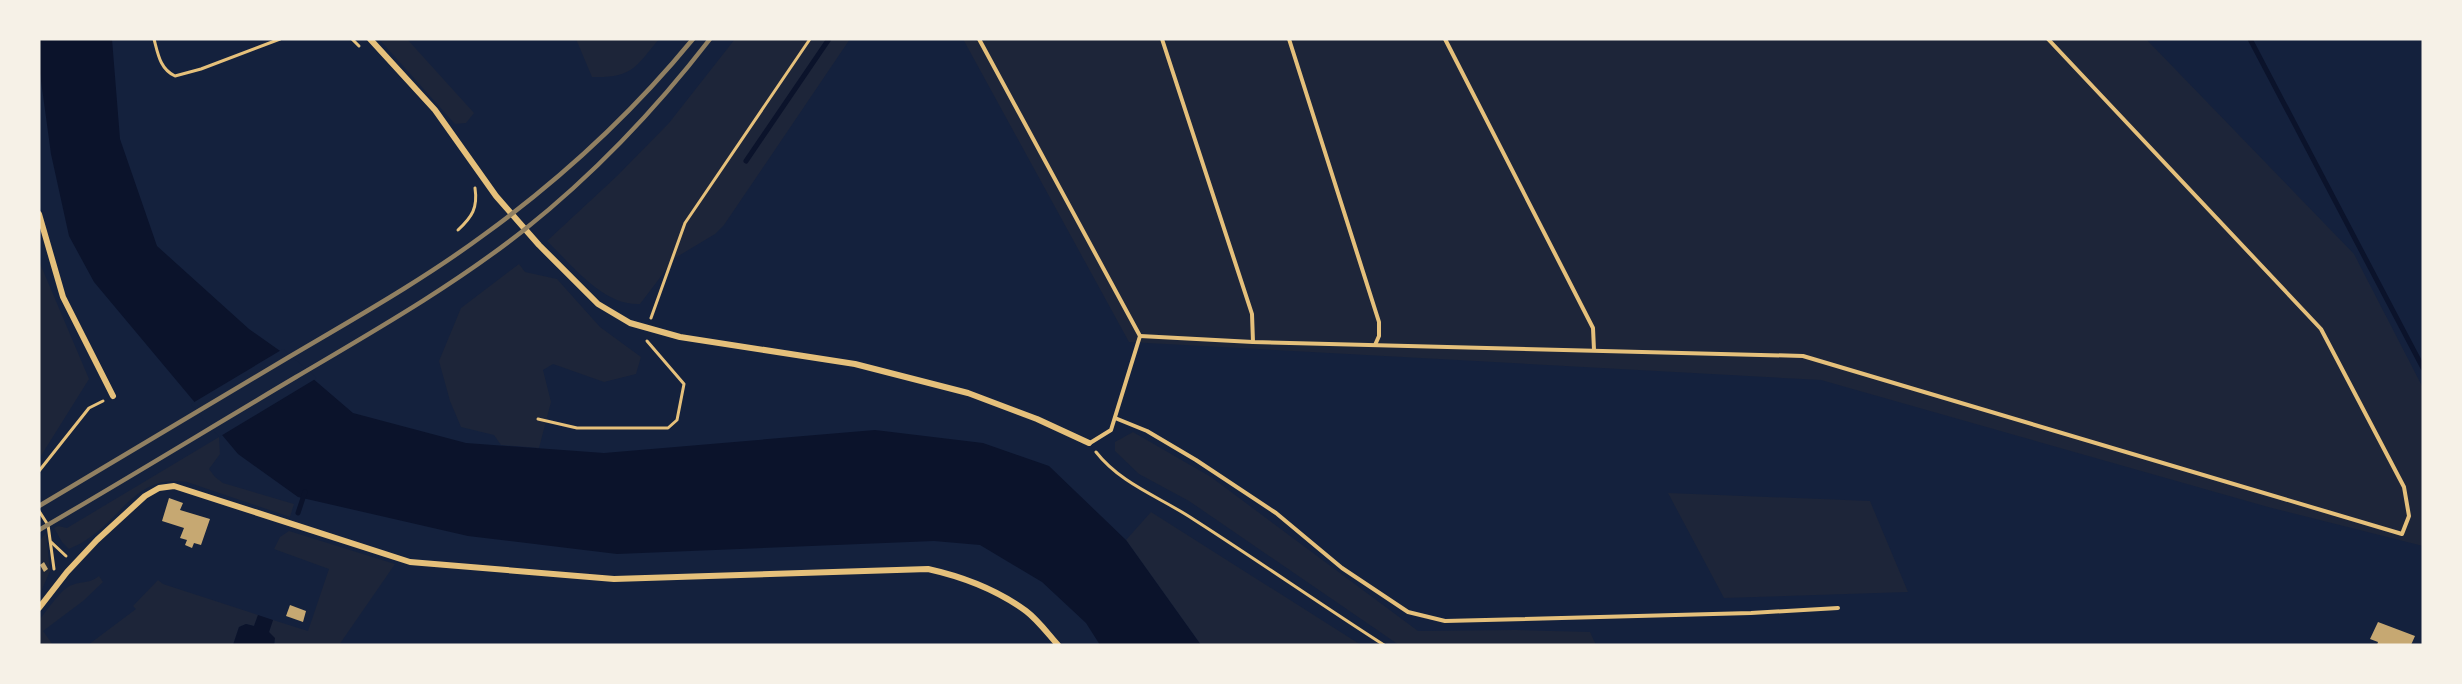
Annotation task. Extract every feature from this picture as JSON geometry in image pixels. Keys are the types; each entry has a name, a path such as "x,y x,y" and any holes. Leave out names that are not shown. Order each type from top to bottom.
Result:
{"street":[{"path":"370,39 435,110 496,196 539,245 597,304 630,323 680,337 855,364 968,393 1037,419 1089,443"},
{"path":"39,214 63,297 113,396"},
{"path":"39,608 90,547 145,496 159,488 174,486 410,562 614,579 928,569 960,576 985,586 1027,612 1058,645"}],"lane":[{"path":"978,39 1140,336 1111,430 1089,443"},
{"path":"1162,39 1252,314 1253,342"},
{"path":"1289,39 1379,322 1379,336 1375,345"},
{"path":"1445,39 1593,328 1594,350"},
{"path":"1140,336 1253,342 1803,356 2402,534 2409,516 2404,488 2321,329 2048,39"},
{"path":"1115,418 1147,432 1197,460 1276,513 1342,568 1408,612 1444,621 1751,613 1838,608"}],"path":[{"path":"154,39 166,72 175,76 201,69 280,39"},
{"path":"352,39 360,47"},
{"path":"647,328 685,223 810,39"},
{"path":"458,230 472,216 477,202 475,186"},
{"path":"538,419 577,428 628,429 668,428 676,420 684,384 630,323"},
{"path":"39,471 89,408 113,396"},
{"path":"1089,443 1100,457 1129,482 1195,520 1384,645"},
{"path":"39,511 48,525 54,573"},
{"path":"50,541 65,555"}],"shaded area":[{"path":"39,39 112,39 120,139 157,246 249,329 283,353 353,413 466,443 604,453 875,430 983,443 1049,466 1126,540 1201,645 1100,645 1086,623 1042,582 980,545 934,541 617,554 468,536 298,497 238,454 94,282 69,236 51,154 39,66"},
{"path":"379,39 407,39 474,113 466,123 455,124"},
{"path":"576,39 659,39 638,64 624,73 616,76 592,77"},
{"path":"735,39 850,39 724,225 715,234 675,258 640,304 626,303 613,298 589,282 547,241 617,176 669,123"},
{"path":"963,39 2146,39 2354,254 2423,388 2423,546 2268,507 1821,380 1129,342"},
{"path":"39,261 89,379 39,459"},
{"path":"519,264 525,272 557,279 600,327 641,357 636,374 604,382 553,364 543,370 551,402 539,448 501,445 494,435 461,427 450,401 439,361 461,308"},
{"path":"1133,432 1211,477 1418,631 1590,632 1596,645 1399,645 1189,501 1139,474 1115,451 1115,442"},
{"path":"219,437 220,454 209,469 215,477 223,483 294,504 290,517 187,482 169,481 142,491 99,531 82,543 69,549 62,542 54,528 58,526 67,528"},
{"path":"1668,493 1870,501 1908,592 1724,598"},
{"path":"1151,512 1361,645 1201,645 1126,540"},
{"path":"289,531 395,564 339,645 274,645 275,642 269,632 273,620 308,631 329,569 274,549 280,537"},
{"path":"46,533 50,571 39,596 39,541"},
{"path":"99,576 103,582 83,601 43,631 53,645 39,645 39,620 56,598 68,587 91,581"},
{"path":"158,580 163,584 258,615 254,626 246,624 239,627 233,645 88,645 136,609 133,606"},
{"path":"258,615 273,620 269,632 275,638 274,645 233,645 239,627 246,624 254,626"}],"pier":[{"path":"283,349 317,378 219,437 191,404"}],"building":[{"path":"169,498 183,503 180,510 210,519 201,545 194,543 192,548 185,545 187,540 180,538 184,528 162,521"},
{"path":"44,562 48,569 44,572 40,565"},
{"path":"290,605 306,611 303,622 286,616"},
{"path":"2378,622 2415,636 2411,645 2377,645 2378,642 2370,639"}],"waterway":[{"path":"746,161 829,39"},
{"path":"2250,39 2423,368"},
{"path":"298,513 305,492"}],"railway":[{"path":"39,506 388,298 461,251 514,213 569,167 621,118 693,39"},
{"path":"39,530 384,325 497,251 550,209 599,164 646,116 710,39"}]}
